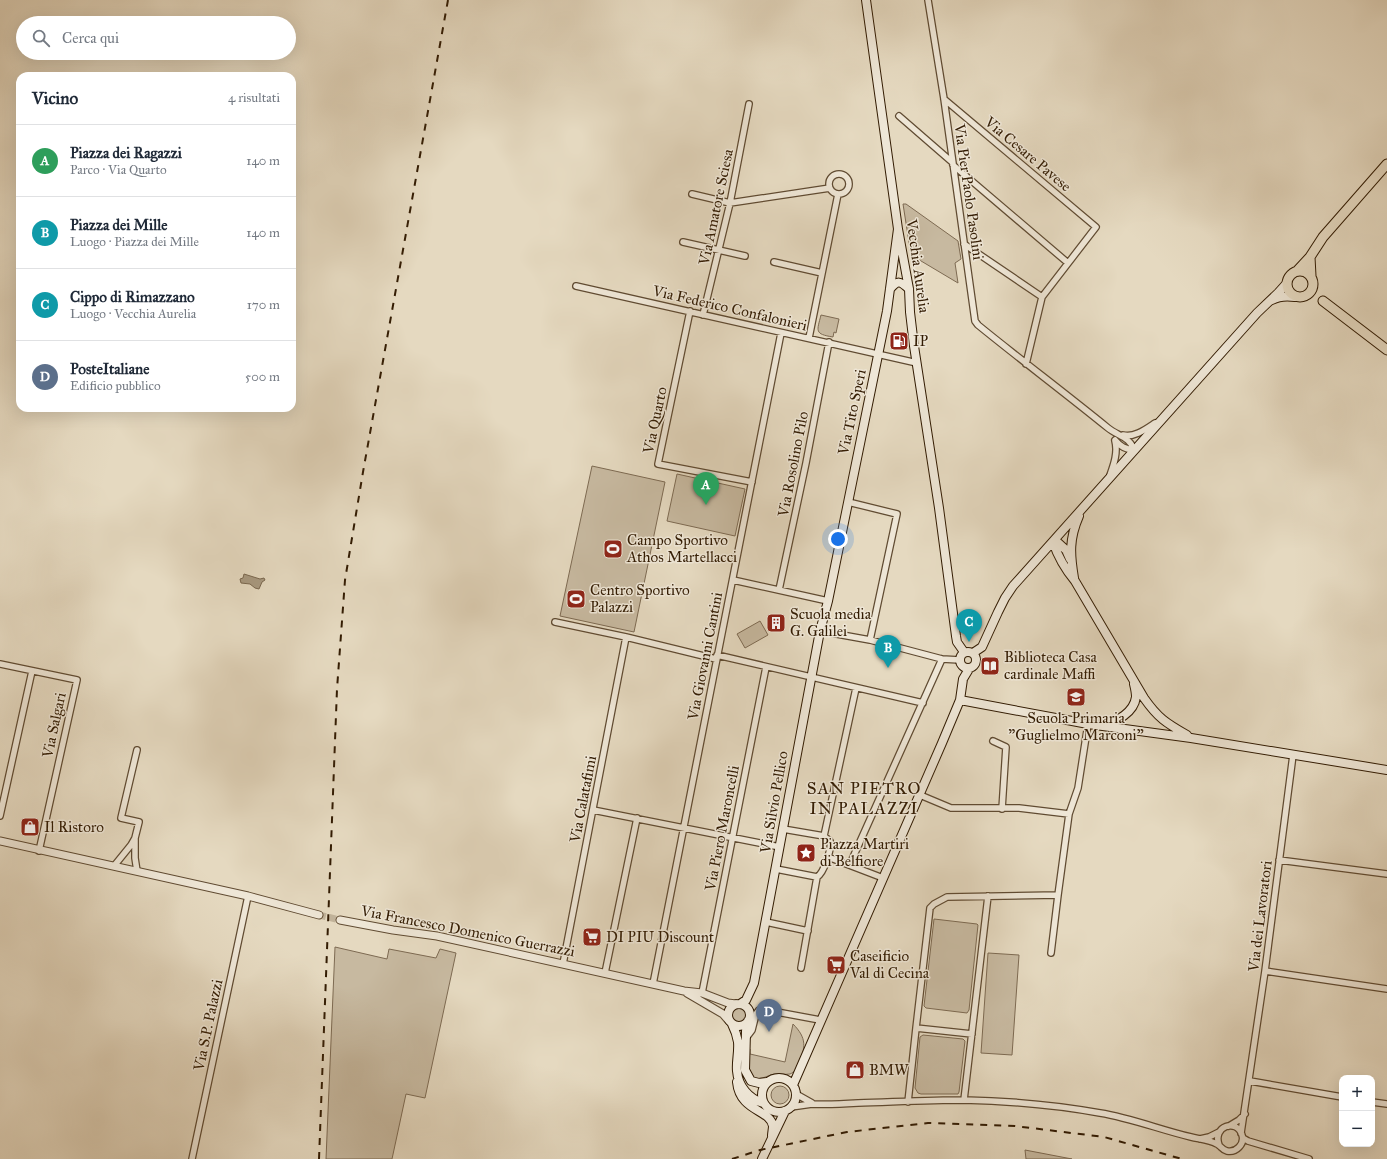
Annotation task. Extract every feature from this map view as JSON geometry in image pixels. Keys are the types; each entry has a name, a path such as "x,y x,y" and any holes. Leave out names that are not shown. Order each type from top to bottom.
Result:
{"main road":[{"name":"Vecchia Aurelia","path":"866,0 898,229 909,289 910,312 956,636 957,642 964,652"},
{"path":"973,654 982,647 1005,598 1014,586 1134,450 1287,283 1290,276 1297,272 1310,257 1323,237 1387,164"},
{"name":"Via Tito Speri","path":"828,601 879,353 890,290 898,229"},
{"path":"1305,297 1312,292 1310,257"},
{"path":"1297,272 1305,272 1312,279 1323,301"},
{"path":"890,290 898,282 909,289"},
{"path":"1287,283 1289,291 1295,297"},
{"path":"1267,304 1276,298 1288,296 1300,298 1305,297 1323,301 1387,350"},
{"path":"1075,581 1071,559 1071,538 1073,529 1082,509"},
{"path":"1054,541 1066,550 1071,559"},
{"path":"1054,541 1056,552 1064,568 1075,581 1153,711 1163,721 1192,738"},
{"name":"Via Silvio Pellico","path":"738,1004 746,1000 754,984 820,631 828,601"},
{"path":"793,1085 960,700 963,679 969,669 976,663 976,658 973,654 964,652 960,660 962,666 969,669"},
{"path":"1088,724 1106,723 1116,720 1131,708 1136,699 1136,692 1132,678"},
{"path":"960,700 1088,724 1192,738 1387,770"},
{"path":"762,1159 772,1136 788,1109 794,1103 796,1094 793,1085 784,1078 778,1078 767,1082 759,1082 751,1081 746,1075 746,1028 750,1018 749,1010 747,1007 738,1004 733,1005 728,1014 738,1044 736,1072 739,1093 745,1102 765,1115 771,1122 773,1126 772,1136"},
{"path":"731,1022 739,1026 746,1024 748,1021"},
{"path":"736,1072 744,1090 753,1099 763,1103 766,1107 775,1112 788,1109"},
{"path":"763,1103 762,1092 767,1082"}],"street":[{"name":"Via Pier Paolo Pasolini","path":"928,0 944,99 976,323 1110,429 1132,443 1134,450"},
{"name":"Via Cesare Pavese","path":"944,99 1096,227 1068,263"},
{"name":"Via Amatore Sciesa","path":"703,315 730,203 749,104"},
{"path":"899,116 1068,263 1042,297 1026,364"},
{"path":"838,174 845,175 848,181 848,187 844,192 838,194 834,193 830,188 829,182 832,176 838,174"},
{"path":"692,194 730,203 830,188"},
{"path":"808,338 838,194"},
{"path":"682,242 746,256"},
{"path":"964,244 1042,297"},
{"path":"774,262 822,273"},
{"name":"Via Federico Confalonieri","path":"576,286 781,333 879,353 917,363"},
{"name":"Via Quarto","path":"690,311 658,464 752,482"},
{"name":"Via Giovanni Cantini","path":"653,984 781,333"},
{"name":"Via Rosolino Pilo","path":"779,590 806,464 829,342"},
{"path":"1119,434 1128,436 1134,435 1162,419"},
{"path":"1107,481 1116,454 1115,440 1110,429"},
{"path":"1115,440 1125,449 1134,450"},
{"path":"848,502 897,514 870,640"},
{"path":"733,580 828,601"},
{"path":"555,622 766,667 923,703"},
{"path":"820,631 870,640 942,659 960,660"},
{"name":"Via Calatafimi","path":"563,964 626,637"},
{"path":"850,864 942,659"},
{"name":"Via Salgari","path":"0,664 76,680 39,851"},
{"name":"Via Piero Maroncelli","path":"702,993 766,667"},
{"path":"0,816 32,670"},
{"path":"824,836 856,688"},
{"path":"1051,953 1069,814 1078,788 1088,724"},
{"path":"993,741 1006,748 1002,809"},
{"path":"136,750 121,818 139,822 135,838 135,858 137,871"},
{"name":"Via dei Lavoratori","path":"1242,1136 1265,971 1292,754"},
{"path":"920,795 951,808 1019,808 1069,814"},
{"path":"593,810 780,847"},
{"path":"605,973 637,818"},
{"path":"776,868 817,877 822,874 831,843 830,840 824,836 783,829"},
{"path":"114,866 135,838"},
{"path":"0,841 39,851 248,896 319,915"},
{"path":"828,857 850,864 883,878"},
{"path":"1279,860 1387,874"},
{"path":"801,968 817,877"},
{"path":"908,1102 930,908 947,897 1058,895"},
{"name":"Via S.P. Palazzi","path":"192,1159 248,896"},
{"path":"964,1100 988,896"},
{"name":"Via Francesco Domenico Guerrazzi","path":"340,920 393,930 437,936 684,991 702,993 728,1003 738,1004"},
{"path":"766,922 808,931"},
{"path":"1265,971 1387,989"},
{"name":"Via Francesco Domenico Guerrazzi","path":"684,991 723,1014 731,1022"},
{"path":"746,1039 752,1030 756,1014 759,1010 820,1020"},
{"path":"916,1028 972,1034"},
{"path":"1250,1081 1339,1096"},
{"path":"796,1094 812,1104"},
{"path":"788,1109 812,1104 964,1100 1031,1104 1101,1113 1219,1145"},
{"path":"1375,1102 1387,1104"},
{"path":"1200,1139 1210,1137 1219,1132 1221,1129 1239,1120 1245,1114"},
{"path":"1229,1126 1236,1127 1242,1136 1255,1143 1309,1159"},
{"path":"1219,1132 1217,1141 1221,1148 1228,1152 1233,1152 1240,1147 1255,1143"},
{"path":"1240,1147 1242,1136"}],"shaded area":[{"path":"903,204 906,204 958,241 961,259 955,263 958,283 911,255"},
{"path":"821,315 839,319 836,333 834,332 833,337 823,335 818,331"},
{"name":"Campo Sportivo Athos Martellacci","path":"592,466 665,482 634,632 560,616"},
{"path":"677,474 745,489 735,536 667,521"},
{"path":"244,574 260,579 264,578 265,580 262,582 259,589 255,588 250,584 241,583 240,579 243,578"},
{"path":"760,621 768,635 745,648 737,634"},
{"path":"934,919 978,925 969,1010 967,1013 926,1008 924,1006"},
{"path":"335,947 387,959 389,949 436,958 440,949 456,953 425,1098 406,1094 392,1159 326,1159"},
{"path":"988,953 1019,955 1012,1055 981,1053"},
{"path":"736,1008 742,1008 746,1012 746,1018 742,1022 736,1022 732,1018 732,1012"},
{"path":"793,1024 801,1034 804,1043 803,1053 795,1070 790,1074 776,1074 761,1078 753,1078 747,1072 748,1048 750,1049 750,1054 785,1062"},
{"path":"923,1035 963,1039 965,1041 958,1094 921,1094 918,1093 915,1088 920,1037"},
{"path":"780,1086 784,1087 788,1091 788,1099 784,1103 780,1104 776,1103 772,1099 771,1095 772,1091 776,1087"},
{"path":"1025,1150 1072,1159 1026,1159"}],"tunnel":[{"path":"319,915 340,920"}],"railway":[{"path":"319,1159 337,689 345,580 448,0"},
{"path":"732,1159 760,1150 847,1132 928,1123 1015,1126 1104,1137 1182,1159"}],"place":[{"name":"IP","path":"899,341"},
{"name":"Piazza dei Ragazzi","path":"706,505"},
{"name":"Campo Sportivo Athos Martellacci","path":"613,549"},
{"name":"Centro Sportivo Palazzi","path":"576,599"},
{"name":"Scuola media G. Galilei","path":"776,623"},
{"name":"Cippo di Rimazzano","path":"969,642"},
{"name":"Biblioteca Casa cardinale Maffi","path":"990,666"},
{"name":"Piazza dei Mille","path":"888,668"},
{"name":"Scuola Primaria \"Guglielmo Marconi\"","path":"1076,697"},
{"name":"Il Ristoro","path":"30,827"},
{"name":"Piazza Martiri di Belfiore","path":"806,853"},
{"name":"DI PIU Discount","path":"592,937"},
{"name":"Caseificio Val di Cecina","path":"836,965"},
{"name":"PosteItaliane","path":"769,1032"},
{"name":"BMW","path":"855,1070"}],"district":[{"name":"SAN PIETRO IN PALAZZI","path":"864,798"}]}
